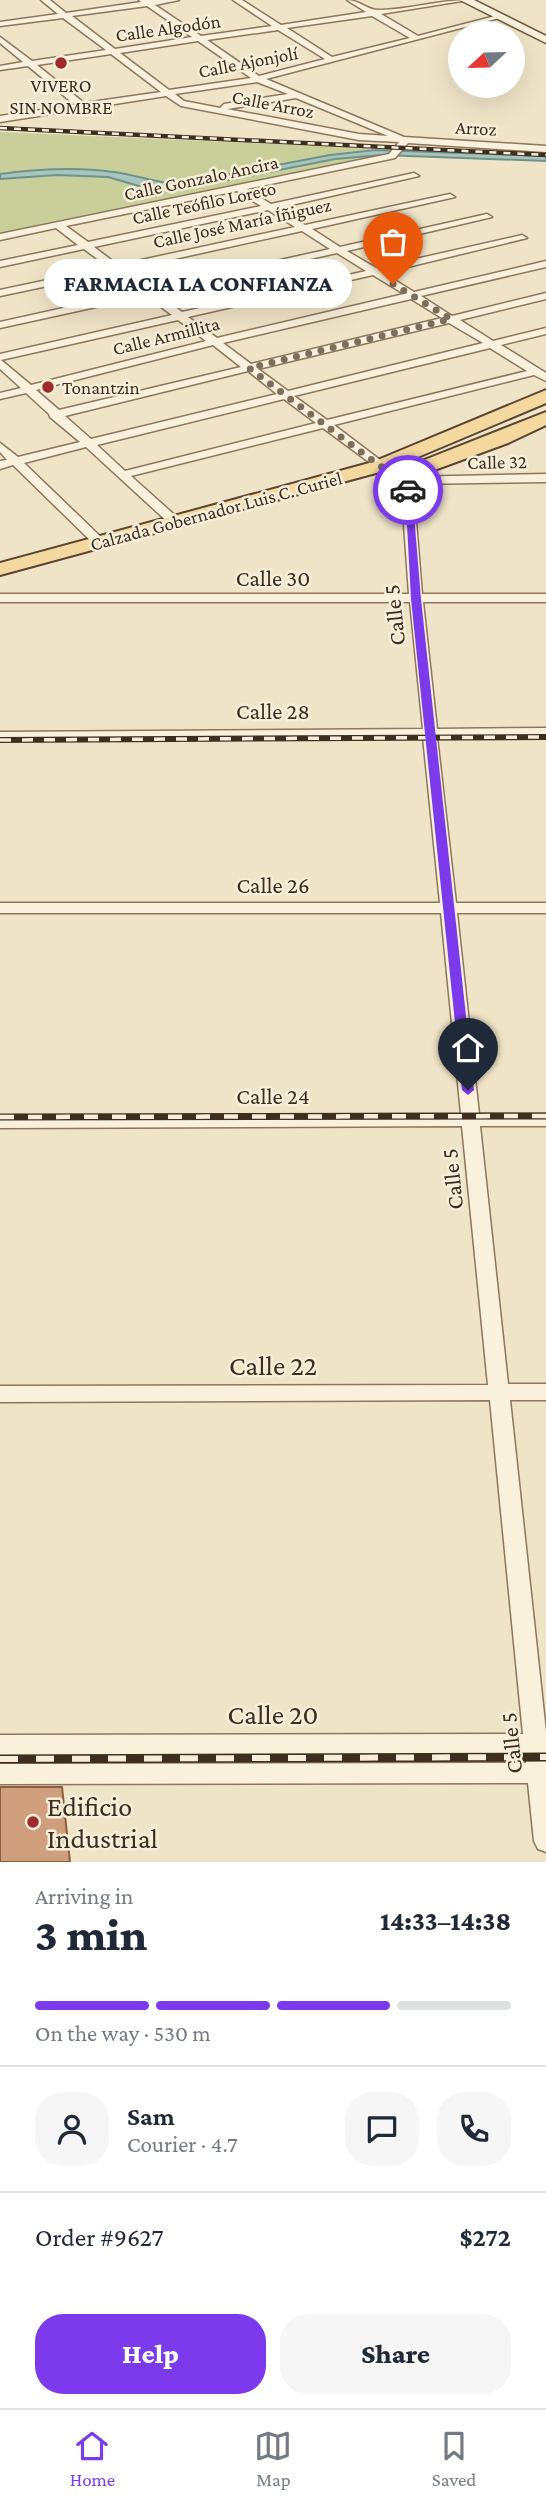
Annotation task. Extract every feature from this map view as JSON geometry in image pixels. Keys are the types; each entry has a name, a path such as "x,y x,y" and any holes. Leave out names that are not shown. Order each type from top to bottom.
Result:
{"main road":[{"name":"Calzada Gobernador Luis C. Curiel","path":"0,569 174,522 394,475 546,396"},
{"name":"Calzada Gobernador Luis C. Curiel","path":"0,582 394,475 501,439 546,418"}],"street":[{"name":"Calle Arroz","path":"45,0 181,103 402,145"},
{"path":"0,24 176,0"},
{"path":"237,0 331,60"},
{"path":"351,0 416,38"},
{"path":"464,0 546,40"},
{"name":"Calle Algodón","path":"0,68 464,0"},
{"path":"478,0 546,33"},
{"path":"146,2 258,79 398,136 402,145"},
{"name":"Calle Ajonjolí","path":"0,118 258,79 499,17"},
{"path":"0,39 82,106"},
{"path":"211,109 301,95"},
{"path":"282,122 344,113"},
{"name":"Arroz","path":"402,145 546,149"},
{"name":"Calle Gonzalo Ancira","path":"0,237 392,156 402,145"},
{"name":"Calle Teófilo Loreto","path":"0,264 414,177"},
{"path":"239,188 546,378"},
{"name":"Calle José María Íñiguez","path":"0,293 450,197"},
{"path":"0,325 486,217"},
{"path":"58,225 394,475"},
{"path":"0,357 522,238"},
{"name":"Calle Armillita","path":"0,396 214,342 546,264"},
{"path":"54,415 546,296"},
{"path":"0,465 546,331"},
{"path":"0,363 174,522"},
{"path":"122,475 534,372"},
{"path":"0,446 99,542"},
{"name":"Calle 32","path":"394,475 546,478"},
{"name":"Calle 5","path":"394,475 416,599 499,1392 541,1744 546,1841"},
{"name":"Calle 30","path":"0,598 546,598"},
{"name":"Calle 28","path":"0,736 546,732"},
{"name":"Calle 26","path":"0,908 546,908"},
{"name":"Calle 24","path":"0,1122 546,1121"},
{"name":"Calle 22","path":"0,1394 546,1392"},
{"name":"Calle 20","path":"0,1745 541,1744"},
{"path":"0,1774 542,1773"}],"green space":[{"path":"0,132 368,148 377,157 0,233"}],"water":[{"path":"375,150 546,156 546,161 381,155 335,159 184,189 139,186 108,177 57,175 0,179 0,174 57,169 114,172 178,184 330,155"}],"building":[{"name":"Edificio Industrial","path":"0,1787 62,1787 70,1862 0,1862"}],"railway":[{"path":"0,128 546,155"},
{"path":"0,740 546,737"},
{"path":"0,1117 546,1116"},
{"path":"0,1759 546,1757"}],"way so far":[{"path":"393,284 451,319 249,368 380,466 407,481 408,490"}],"place":[{"name":"VIVERO SIN NOMBRE","path":"61,63"},
{"name":"FARMACIA LA CONFIANZA","path":"393,284"},
{"name":"Tonantzin","path":"48,387"},
{"name":"Edificio Industrial","path":"33,1822"}],"route":[{"path":"408,490 416,599 468,1090"}]}
